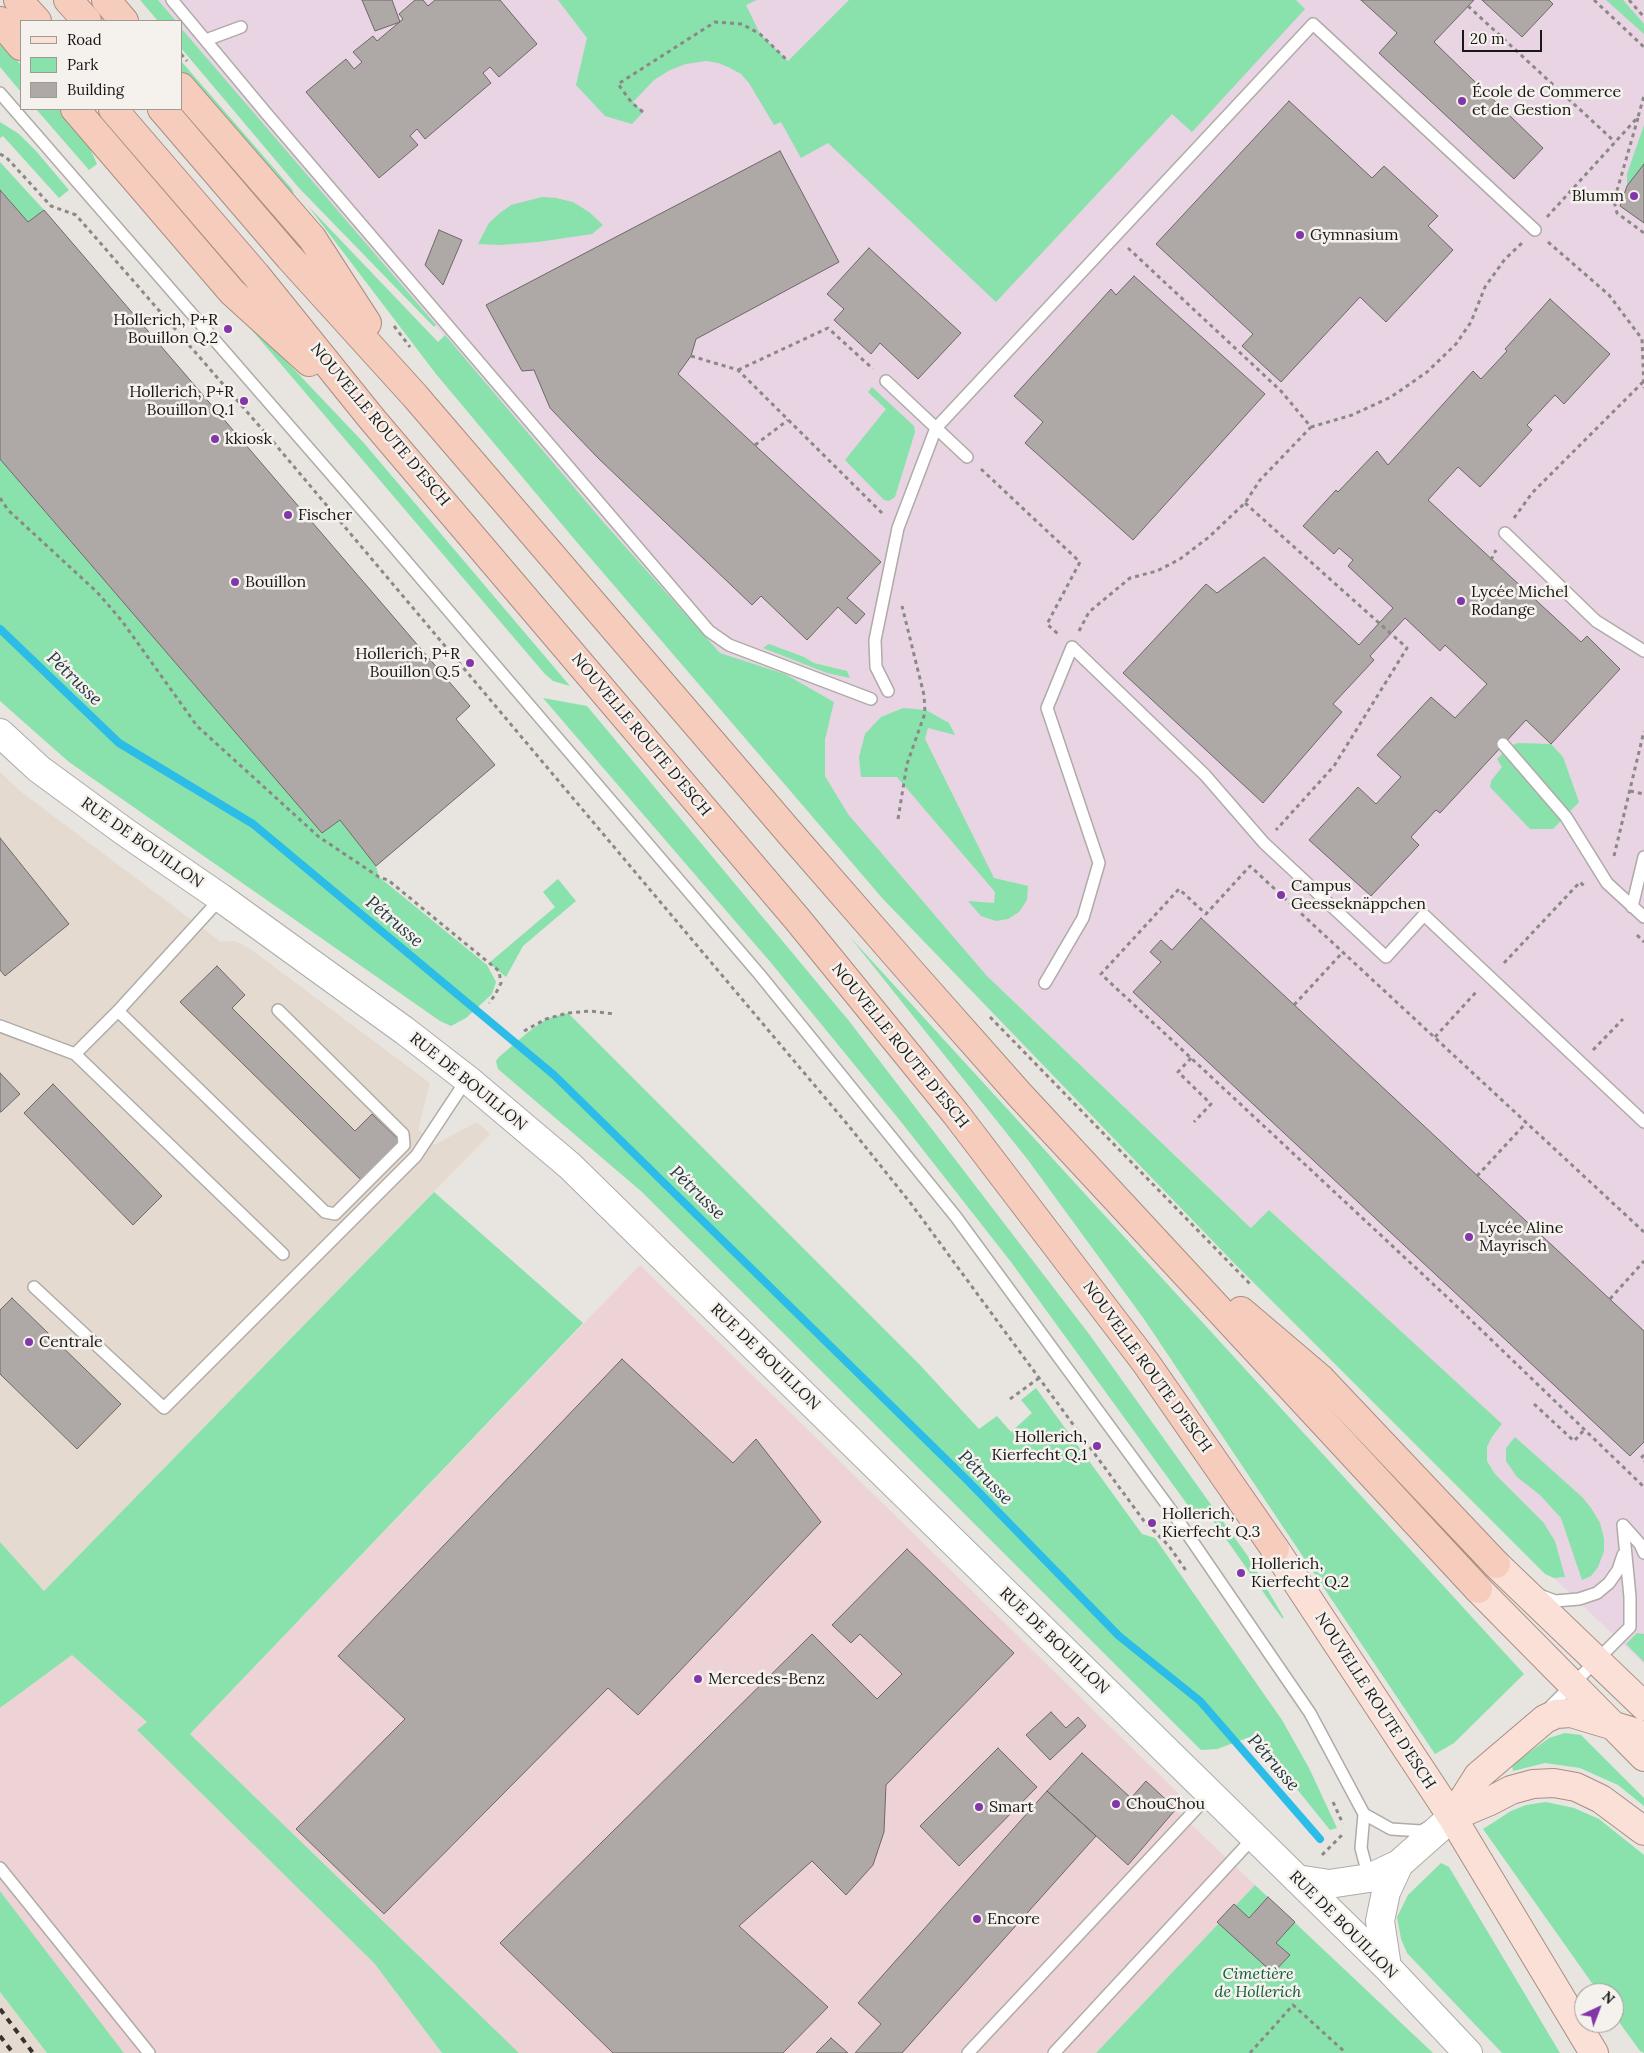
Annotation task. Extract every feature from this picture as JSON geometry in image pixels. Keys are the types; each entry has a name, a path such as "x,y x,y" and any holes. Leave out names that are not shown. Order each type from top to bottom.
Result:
{"highway":[{"path":"18,0 36,20"},
{"path":"68,0 85,20"},
{"path":"106,0 123,20"},
{"path":"0,22 20,45"},
{"path":"182,88 312,238 415,396"},
{"path":"76,110 232,292 372,419"},
{"name":"NOUVELLE ROUTE D'ESCH","path":"114,110 256,275 372,419 798,920 956,1114 1146,1363 1274,1549"},
{"path":"163,110 289,257 415,396 911,972 1019,1094 1478,1589"},
{"path":"1146,1231 1321,1379 1496,1564"}],"main road":[{"name":"NOUVELLE ROUTE D'ESCH","path":"1274,1549 1452,1817 1594,2053"},
{"path":"1496,1564 1644,1706"},
{"path":"1478,1589 1644,1758"},
{"path":"1452,1817 1478,1776 1545,1719 1556,1714 1572,1713 1644,1735"},
{"path":"1452,1817 1511,1790 1533,1784 1554,1783 1576,1787 1601,1799 1644,1831"}],"street":[{"name":"RUE DE BOUILLON","path":"0,734 40,769 125,832 397,1025 467,1079 570,1166 1387,1967 1468,2053"},
{"path":"1373,1895 1399,1864 1452,1817"},
{"path":"1297,1879 1329,1884 1373,1895 1386,1892 1399,1864"},
{"path":"1373,1895 1387,1967"}],"lane":[{"path":"172,0 266,113 709,631 729,645 871,699"},
{"path":"888,691 876,667 875,640 898,528 936,428 1313,24 1535,230"},
{"path":"206,40 241,26"},
{"path":"0,93 371,520 760,974 956,1217 1173,1513 1310,1713 1364,1814 1362,1848 1373,1895"},
{"path":"0,104 20,116"},
{"path":"886,381 967,456"},
{"path":"1505,532 1596,621 1644,651"},
{"path":"1045,983 1083,918 1099,863 1047,708 1072,647 1205,776 1264,843 1386,957 1424,915 1644,1122"},
{"path":"1503,744 1566,817 1607,883 1644,917"},
{"path":"1632,907 1644,857"},
{"path":"75,1054 118,1010 220,898"},
{"path":"118,1010 325,1212 335,1214 404,1145 403,1134 278,1010"},
{"path":"0,1026 75,1054 283,1254"},
{"path":"34,1287 164,1408 416,1156 467,1079"},
{"path":"1501,1756 1630,1626 1630,1597 1623,1525 1640,1544 1644,1553"},
{"path":"1515,1584 1555,1602 1579,1600 1597,1592 1609,1583 1618,1570 1624,1549"},
{"path":"968,2053 1210,1794"},
{"path":"1364,1814 1390,1829 1420,1831 1452,1817"},
{"path":"1054,2053 1254,1837"},
{"path":"0,1868 149,2053"}],"path":[{"path":"1594,0 1644,47"},
{"path":"1629,0 1644,17"},
{"path":"1468,6 1615,142"},
{"path":"644,112 632,103 618,84 715,22 742,24 760,34 788,61"},
{"path":"1644,96 1614,201 1617,212 1644,233"},
{"path":"1553,211 1638,117"},
{"path":"0,154 6,157 51,206 76,215 274,444 848,1125 912,1206 1144,1521 1168,1546 1191,1577"},
{"path":"967,456 1080,562 1046,624 1072,647 1089,612 1130,578 1157,571 1180,560 1210,537 1245,503 1260,480 1311,427 1352,415 1383,401 1428,372 1456,344 1471,322 1485,287 1505,259 1535,230 1609,295 1642,339 1644,388"},
{"path":"1115,236 1281,391 1311,427"},
{"path":"392,322 415,353"},
{"path":"738,370 828,328 886,381"},
{"path":"691,356 738,370 898,528"},
{"path":"1505,532 1532,493 1643,381"},
{"path":"755,445 788,420"},
{"path":"0,498 8,510 97,592 110,607 197,726 318,837 379,877 388,880 498,971 501,983 489,1002"},
{"path":"1245,503 1407,648 1334,766 1264,843"},
{"path":"898,819 907,764 924,713 924,695 902,604"},
{"path":"1607,883 1644,731"},
{"path":"1630,791 1644,794"},
{"path":"1644,1232 1250,866 1206,914 1179,889 1101,974 1447,1297 1644,1487"},
{"path":"1532,932 1580,882"},
{"path":"1294,1005 1343,952"},
{"path":"524,1031 546,1019 568,1013 590,1011 615,1014"},
{"path":"989,1016 1257,1291"},
{"path":"1608,1034 1623,1019"},
{"path":"1191,1058 1178,1072 1211,1104 1194,1122"},
{"path":"1477,1176 1526,1123"},
{"path":"1610,1299 1644,1261"},
{"path":"1010,1399 1039,1378"},
{"path":"1534,1404 1574,1440 1584,1430"},
{"path":"1644,1455 1641,1458 1644,1460"},
{"path":"1330,1796 1344,1827"},
{"path":"1317,1861 1341,1837 1343,1832"},
{"path":"1250,2053 1293,2005 1346,2053"}],"shaded area":[{"name":"Campus Geesseknäppchen","path":"158,0 1644,0 1644,1664 1554,1578 1565,1577 1509,1489 1495,1474 1487,1461 1487,1447 1492,1437 1502,1425 1269,1210 1252,1228 987,976 848,814 825,776 825,740 834,702 785,674 720,653 605,524 182,29 182,20 175,20"},
{"path":"0,772 20,791 221,942 235,941 249,948 430,1083 418,1129 434,1145 477,1122 490,1134 44,1591 0,1542"},
{"path":"640,1265 1185,1800 1176,1810 1255,1885 1096,2053 519,2053 190,1734"},
{"path":"72,1655 147,1722 137,1730 374,1963 442,2053 124,2053 0,1891 0,1708"},
{"path":"0,1992 47,2053 0,2053"}],"green space":[{"path":"140,0 158,0 175,20 157,20"},
{"path":"558,0 757,0 746,5 760,34 788,61 849,0 1296,0 1305,9 1192,132 1172,114 996,302 828,143 801,158 781,122 774,125 749,83 741,74 728,67 706,61 686,64 670,70 654,80 633,102 643,112 632,124 605,116 576,85 587,38"},
{"path":"1606,0 1623,0 1644,24 1644,34"},
{"path":"182,29 436,325 434,327 299,188 182,49"},
{"path":"0,41 20,64 20,91 0,67"},
{"path":"182,62 292,189 300,210 182,73"},
{"path":"37,110 60,110 87,142 97,164 89,170"},
{"path":"0,122 19,134 69,190 59,198 3,136 0,138"},
{"path":"1644,125 1644,164 1627,186 1627,174"},
{"path":"0,162 44,210 28,222 0,190"},
{"path":"542,197 573,202 589,212 603,225 592,234 538,242 500,245 478,244 489,223 500,213 511,205"},
{"path":"308,206 438,342 445,335 605,524 720,653 785,674 834,702 825,740 825,776 848,814 987,976 1251,1228 1269,1210 1502,1424 1487,1447 1487,1461 1495,1474 1543,1522 1555,1541 1565,1577 1554,1578 1545,1574 1232,1261 883,899 575,540 436,374"},
{"path":"211,282 363,442 570,686 553,681 544,673"},
{"path":"872,387 914,426 915,432 895,497 889,501 884,500 845,460 886,409 868,392"},
{"path":"0,459 322,833 340,820 376,866 379,877 487,965 496,982 492,994 466,1018 451,1026 440,1021 69,762 0,701"},
{"path":"769,644 804,657 814,663 847,671 850,678 827,673 763,648"},
{"path":"543,698 587,706 849,1021 1089,1334 1247,1555 1284,1618 1273,1606 1205,1509 1195,1515 1011,1262 902,1123 772,964"},
{"path":"903,708 926,710 949,723 955,735 928,728 925,739 994,878 1028,886 1027,900 1019,912 1008,919 996,921 981,916 968,901 994,903 995,892 897,777 861,777 859,757 865,734 881,717"},
{"path":"1518,743 1551,744 1563,757 1579,802 1553,829 1530,829 1490,787 1491,781 1502,767 1497,759 1510,746"},
{"path":"558,879 576,901 523,946 506,977 489,963 555,907 543,892"},
{"path":"850,937 1524,1674 1454,1743 1435,1754 1144,1319 1028,1160"},
{"path":"568,1013 919,1364 979,1429 997,1416 1011,1432 1032,1413 1021,1400 1036,1388 1142,1534 1155,1538 1282,1720 1309,1768 1337,1828 1330,1830 1271,1757 1250,1737 1217,1749 1201,1750 642,1192 498,1069 496,1061 499,1057 527,1033 546,1019"},
{"path":"434,1192 583,1323 190,1734 519,2053 442,2053 374,1963 137,1730 147,1722 72,1655 0,1708 0,1542 44,1591"},
{"path":"1515,1437 1582,1497 1600,1523 1604,1539 1604,1551 1598,1567 1591,1576 1582,1580 1561,1518 1540,1495 1517,1477 1506,1461 1506,1448"},
{"path":"1637,1633 1644,1634 1644,1662 1626,1644"},
{"path":"1565,1733 1581,1735 1644,1798 1644,1806 1618,1785 1580,1768 1545,1763 1513,1771 1512,1765 1549,1738"},
{"path":"1546,1802 1574,1808 1599,1819 1644,1855 1644,2053 1640,2051 1624,2029 1624,1983 1592,1983 1483,1829 1511,1811 1526,1805"},
{"path":"1441,1863 1449,1867 1560,2053 1502,2053 1407,1953 1401,1939 1397,1917 1408,1895"},
{"name":"Cimetière de Hollerich","path":"1255,1885 1433,2053 1096,2053"},
{"path":"0,1891 124,2053 47,2053 0,1992"}],"building":[{"path":"362,0 392,0 400,22 375,31"},
{"path":"415,0 423,0 428,6 435,0 500,0 537,44 499,77 490,67 483,73 491,83 425,139 417,129 410,136 418,145 379,178 306,92 346,59 354,69 362,62 353,52 373,36 377,41 403,19 399,14"},
{"name":"École de Commerce et de Gestion","path":"1361,0 1474,0 1434,42 1543,148 1514,179 1379,53 1397,33"},
{"name":"École de Commerce et de Gestion","path":"1482,0 1549,0 1553,4 1522,37"},
{"name":"Gymnasium","path":"1289,101 1372,178 1384,166 1438,216 1428,226 1453,250 1386,322 1360,297 1281,382 1242,346 1253,334 1156,244"},
{"path":"780,151 839,262 696,339 691,356 678,374 881,562 847,598 865,614 856,624 838,607 807,640 761,596 752,605 598,458 550,408 534,370 522,371 486,305"},
{"name":"Blumm","path":"1644,164 1644,223 1620,206 1627,186"},
{"name":"Bouillon","path":"0,190 28,222 44,210 470,706 456,719 495,765 376,866 340,820 322,833 0,459"},
{"path":"439,230 462,240 443,285 425,265"},
{"path":"869,248 961,333 918,379 880,343 871,354 834,320 844,309 827,294"},
{"path":"1134,276 1265,394 1133,540 1025,443 1043,422 1014,396 1111,289 1116,295"},
{"name":"Lycée Michel Rodange","path":"1550,299 1610,354 1564,404 1555,395 1527,425 1532,430 1480,487 1458,467 1428,500 1581,642 1587,636 1620,669 1551,744 1526,720 1440,813 1436,810 1411,837 1419,845 1371,896 1309,840 1358,787 1376,804 1401,777 1377,755 1431,697 1455,718 1487,684 1445,645 1440,651 1405,618 1370,656 1374,660 1333,704 1342,712 1263,803 1123,673 1206,584 1217,593 1264,557 1359,645 1393,608 1348,566 1353,560 1339,548 1334,554 1303,526 1336,490 1338,492 1377,451 1388,465 1473,371 1481,379"},
{"path":"0,838 69,924 5,976 0,970"},
{"name":"Lycée Aline Mayrisch","path":"1201,918 1644,1331 1644,1442 1630,1456 1133,992 1161,962 1150,952 1161,940 1172,950"},
{"path":"217,966 245,995 232,1008 355,1131 372,1114 400,1141 361,1180 180,1002"},
{"path":"0,1073 20,1094 1,1112 0,1112"},
{"path":"53,1084 162,1196 133,1225 24,1113"},
{"name":"Centrale","path":"12,1298 121,1404 77,1449 0,1374 0,1310"},
{"path":"622,1359 733,1463 756,1439 821,1522 638,1715 608,1688 384,1914 296,1829 405,1719 338,1656"},
{"path":"907,1549 1014,1653 886,1785 884,1832 873,1865 846,1895 812,1861 739,1926 828,2007 783,2053 613,2053 500,1943 812,1634 877,1699 902,1674 860,1634 851,1643 832,1625"},
{"path":"1051,1712 1066,1728 1078,1717 1086,1726 1050,1760 1026,1735"},
{"name":"Smart","path":"998,1748 1037,1787 959,1866 920,1826"},
{"name":"ChouChou","path":"1082,1753 1131,1798 1146,1781 1176,1809 1128,1865 1047,1791"},
{"name":"Encore","path":"1047,1791 1096,1836 902,2053 855,2053 881,2024 858,2003"},
{"path":"1268,1897 1295,1922 1276,1943 1290,1955 1273,1973 1217,1922 1234,1904 1249,1918"},
{"path":"831,2038 848,2053 816,2053"}],"waterway":[{"name":"Pétrusse","path":"0,629 119,743 253,824 554,1075 967,1480 1119,1636 1200,1701 1320,1839"}],"railway":[{"path":"0,2009 33,2053"},
{"path":"0,2036 13,2053"}],"place":[{"name":"École de Commerce et de Gestion","path":"1462,101"},
{"name":"Blumm","path":"1634,196"},
{"name":"Gymnasium","path":"1300,235"},
{"name":"Hollerich, P+R Bouillon Q.2","path":"228,329"},
{"name":"Hollerich, P+R Bouillon Q.1","path":"244,401"},
{"name":"kkiosk","path":"215,439"},
{"name":"Fischer","path":"288,515"},
{"name":"Bouillon","path":"235,582"},
{"name":"Lycée Michel Rodange","path":"1461,601"},
{"name":"Hollerich, P+R Bouillon Q.5","path":"470,663"},
{"name":"Campus Geesseknäppchen","path":"1281,895"},
{"name":"Lycée Aline Mayrisch","path":"1469,1237"},
{"name":"Centrale","path":"29,1342"},
{"name":"Hollerich, Kierfecht Q.1","path":"1097,1446"},
{"name":"Hollerich, Kierfecht Q.3","path":"1152,1523"},
{"name":"Hollerich, Kierfecht Q.2","path":"1241,1573"},
{"name":"Mercedes-Benz","path":"698,1679"},
{"name":"ChouChou","path":"1116,1804"},
{"name":"Smart","path":"979,1807"},
{"name":"Encore","path":"977,1919"}]}
